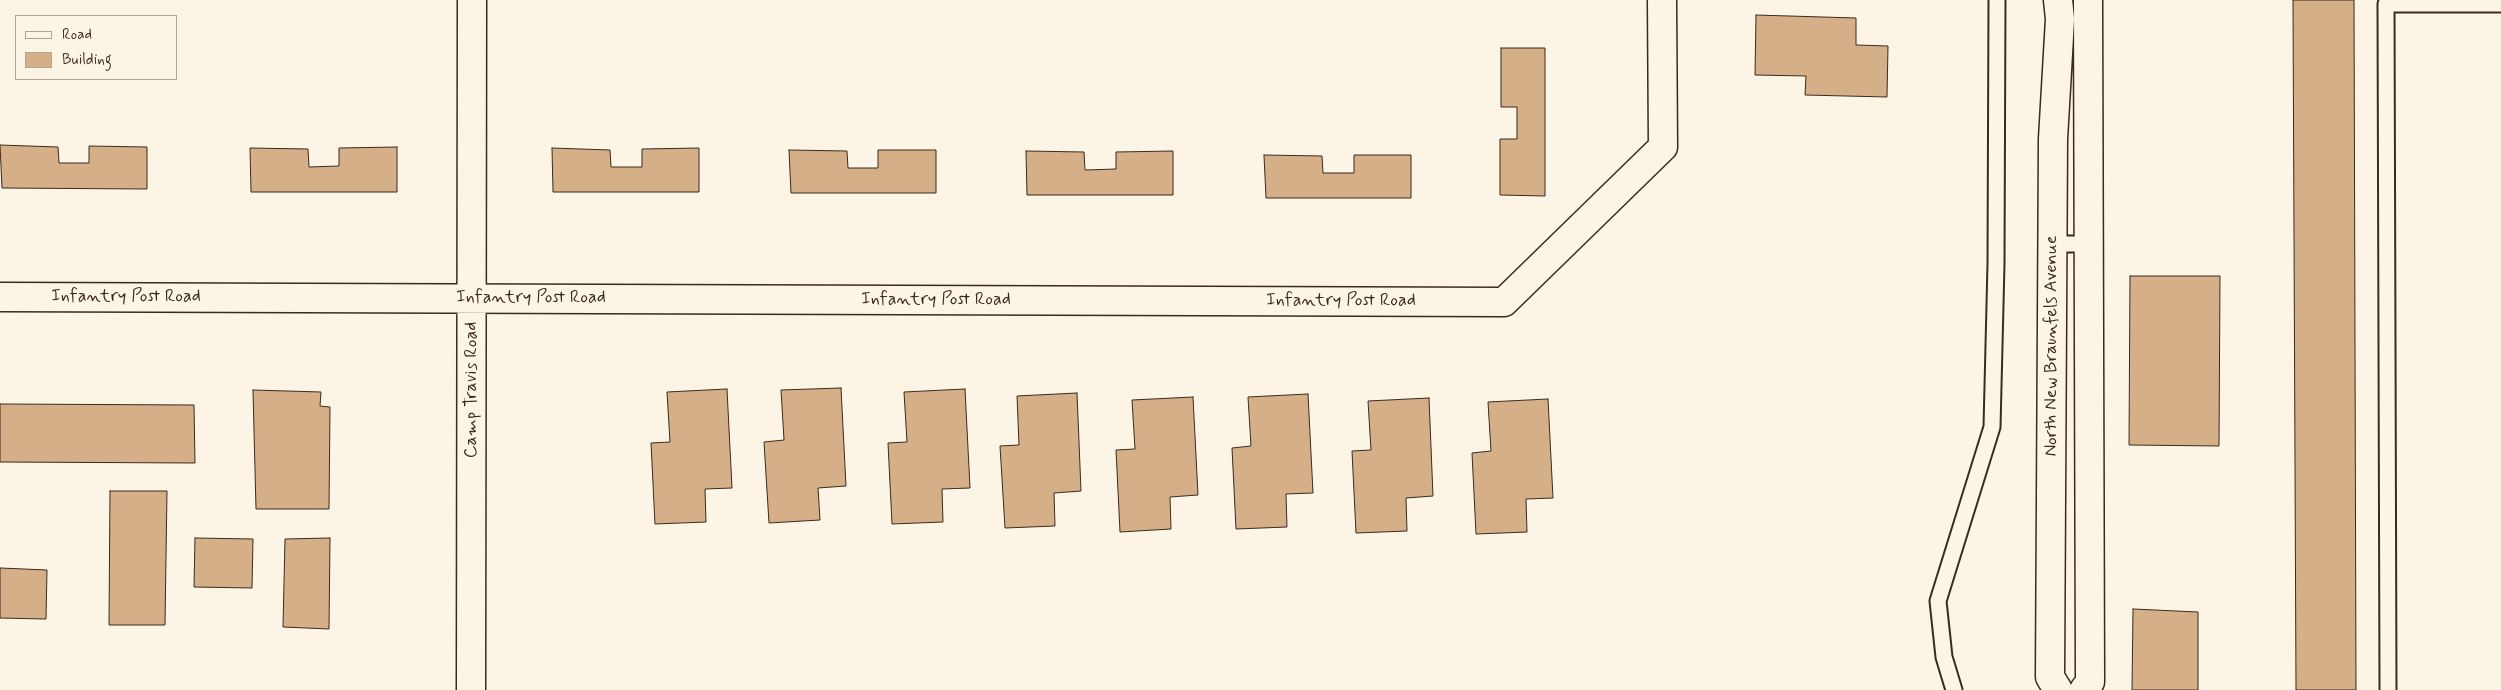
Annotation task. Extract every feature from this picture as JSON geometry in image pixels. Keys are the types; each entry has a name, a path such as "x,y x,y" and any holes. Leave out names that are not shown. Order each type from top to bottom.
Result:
{"street":[{"name":"Camp Travis Road","path":"471,690 472,0"},
{"name":"Infantry Post Road","path":"0,297 1504,302 1663,147 1662,0"},
{"name":"North New Braunfels Avenue","path":"2058,0 2060,19 2056,92 2053,244 2050,677 2058,690"},
{"name":"North New Braunfels Avenue","path":"2084,690 2090,682 2088,0"}],"lane":[{"path":"1954,690 1944,657 1938,601 1992,427 1996,255 1997,0"},
{"path":"2388,690 2386,4 2501,4"},
{"path":"2056,92 2089,92"},
{"path":"2053,244 2089,244"}],"building":[{"path":"2293,0 2354,0 2356,690 2296,690"},
{"path":"1756,15 1856,18 1856,45 1888,46 1887,97 1805,95 1806,76 1755,75"},
{"path":"1501,48 1545,48 1545,196 1500,195 1500,139 1517,139 1517,107 1501,107"},
{"path":"0,145 58,147 59,163 89,163 89,146 147,147 147,189 2,188"},
{"path":"397,147 397,192 251,192 250,148 308,149 309,167 339,166 339,148"},
{"path":"552,148 610,150 611,167 642,167 642,149 699,148 699,192 553,192"},
{"path":"789,150 847,151 848,168 878,168 878,150 936,150 936,193 791,193"},
{"path":"1026,151 1084,152 1085,170 1116,169 1116,152 1173,151 1173,195 1027,195"},
{"path":"1264,155 1322,156 1323,173 1354,173 1354,155 1411,155 1411,198 1266,198"},
{"path":"2130,276 2220,276 2219,446 2129,445"},
{"path":"841,388 846,486 818,488 820,520 769,523 764,442 784,440 781,390"},
{"path":"727,389 732,488 705,489 706,522 655,524 651,443 670,442 667,392"},
{"path":"965,389 970,488 942,489 943,522 892,524 888,443 907,442 904,392"},
{"path":"253,390 321,392 320,406 330,407 329,509 256,509"},
{"path":"1077,393 1081,491 1054,493 1055,526 1005,528 1000,446 1019,445 1017,396"},
{"path":"1308,394 1313,493 1286,494 1287,527 1236,529 1232,448 1251,446 1248,397"},
{"path":"1193,397 1198,495 1170,497 1171,529 1120,532 1116,450 1135,449 1132,400"},
{"path":"1429,398 1433,496 1406,498 1407,531 1356,533 1352,451 1371,450 1368,401"},
{"path":"1548,399 1553,498 1526,499 1527,532 1476,534 1472,453 1491,451 1488,402"},
{"path":"0,404 194,405 195,463 0,462"},
{"path":"110,491 167,491 165,625 109,625"},
{"path":"195,538 253,539 252,588 194,587"},
{"path":"330,538 329,629 283,627 285,539"},
{"path":"0,568 47,570 46,619 0,618"},
{"path":"2133,609 2198,612 2198,690 2132,690"}]}
